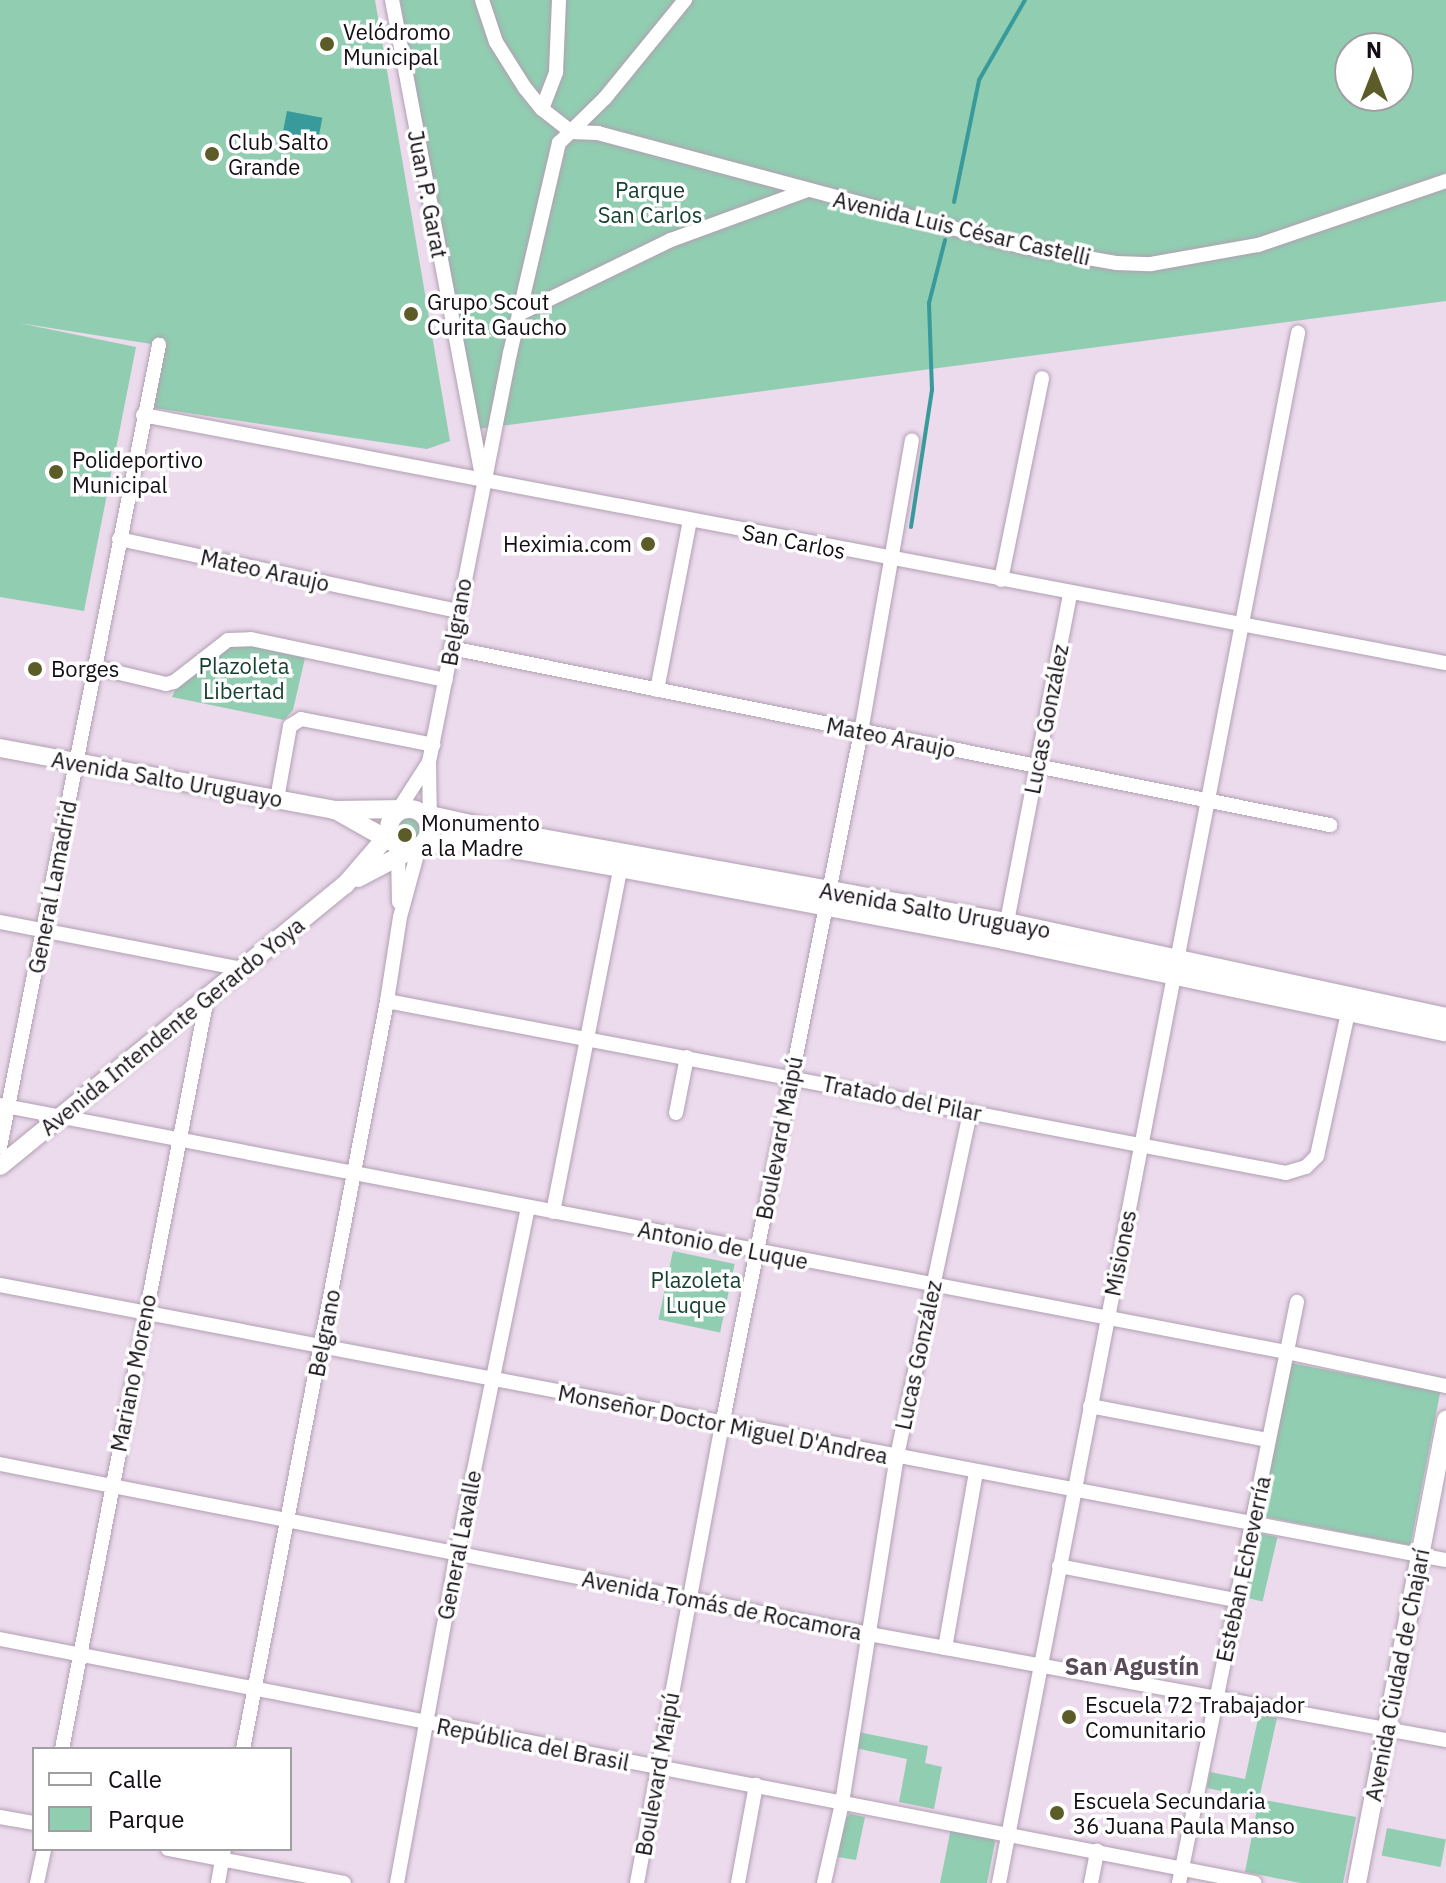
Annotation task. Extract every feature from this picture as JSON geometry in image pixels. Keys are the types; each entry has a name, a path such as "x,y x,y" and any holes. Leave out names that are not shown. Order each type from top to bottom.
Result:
{"main road":[{"name":"Avenida Salto Uruguayo","path":"0,748 334,810 407,832 622,861"},
{"name":"Avenida Salto Uruguayo","path":"334,810 407,832 622,861 1176,965 1350,1005 1446,1032"},
{"name":"Avenida Intendente Gerardo Yoya","path":"0,1166 407,832"},
{"name":"Avenida Salto Uruguayo","path":"1350,1005 1446,1017"},
{"name":"Avenida Ciudad de Chajarí","path":"1357,1883 1446,1419"}],"street":[{"name":"Juan P. Garat","path":"392,0 483,481"},
{"path":"482,0 496,42 542,109 571,132"},
{"path":"542,109 556,72 559,0"},
{"name":"Belgrano","path":"243,1747 387,1001 400,917 407,832 433,745 483,481 559,143 605,98 685,0"},
{"name":"Avenida Luis César Castelli","path":"571,132 598,133 1019,246 1104,262 1151,264 1258,245 1446,181"},
{"path":"519,314 671,240 806,191"},
{"name":"Misiones","path":"999,1883 1298,333"},
{"name":"General Lamadrid","path":"0,1147 4,1106 43,931 159,345"},
{"path":"1001,580 1042,378"},
{"name":"San Carlos","path":"143,415 1446,663"},
{"name":"Boulevard Maipú","path":"637,1883 722,1425 861,732 912,440"},
{"path":"657,690 690,521"},
{"name":"Mateo Araujo","path":"119,539 458,611"},
{"name":"Lucas González","path":"1005,931 1070,593"},
{"path":"94,667 166,684 174,682 228,640 251,639 446,680"},
{"name":"Mateo Araujo","path":"451,648 1330,825"},
{"path":"277,799 290,726 301,719 433,745"},
{"name":"Belgrano","path":"400,917 407,832 429,762"},
{"path":"553,1212 622,861"},
{"path":"0,922 242,969"},
{"name":"Mariano Moreno","path":"62,1747 110,1486 207,998"},
{"name":"Tratado del Pilar","path":"387,1001 1286,1173 1306,1167 1317,1156 1350,1005"},
{"path":"676,1113 687,1057"},
{"name":"Antonio de Luque","path":"4,1106 1286,1352 1446,1386"},
{"name":"Lucas González","path":"824,1883 842,1803 897,1456 970,1112"},
{"name":"General Lavalle","path":"397,1883 457,1553 528,1207"},
{"name":"Monseñor Doctor Miguel D'Andrea","path":"0,1285 722,1425 1446,1560"},
{"name":"Esteban Echeverría","path":"1180,1876 1297,1302"},
{"path":"1090,1406 1268,1440"},
{"name":"Avenida Tomás de Rocamora","path":"0,1464 869,1634 1446,1740"},
{"path":"945,1648 976,1473"},
{"path":"1059,1566 1236,1600"},
{"name":"República del Brasil","path":"0,1639 1097,1851 1180,1876 1255,1883"},
{"path":"738,1883 756,1785"},
{"path":"0,1817 32,1823"},
{"path":"37,1883 44,1851"},
{"path":"190,1851 223,1854 344,1883"},
{"path":"1091,1883 1097,1851"},
{"path":"218,1883 223,1854"}],"green space":[{"name":"Club Salto Grande","path":"0,0 375,0 450,441 427,449 154,408 164,346 19,323 136,347 84,611 0,597"},
{"name":"Parque San Carlos","path":"400,0 1446,0 1446,301 477,429"},
{"name":"Plazoleta Libertad","path":"232,642 305,658 293,710 284,720 172,697 177,686"},
{"path":"410,815 420,819 424,829 420,839 410,843 400,839 396,829 400,819"},
{"name":"Plazoleta Luque","path":"673,1251 735,1264 720,1333 658,1319"},
{"path":"1291,1363 1440,1392 1410,1545 1261,1516"},
{"path":"1255,1532 1277,1537 1263,1601 1240,1596"},
{"path":"1259,1714 1277,1718 1259,1799 1207,1788 1210,1772 1245,1779"},
{"path":"858,1732 928,1746 925,1763 942,1767 934,1809 899,1802 907,1759 855,1748"},
{"path":"1259,1799 1356,1817 1343,1883 1301,1883 1245,1872"},
{"path":"850,1814 865,1817 856,1860 838,1857 845,1819"},
{"path":"951,1828 992,1836 995,1842 987,1883 940,1883"},
{"path":"1387,1828 1446,1839 1441,1867 1382,1855"}],"shaded area":[{"path":"287,111 322,118 318,141 282,135"}],"waterway":[{"path":"954,202 979,80 1025,0"},
{"path":"911,527 932,390 929,303 945,240"}],"place":[{"name":"Velódromo Municipal","path":"327,44"},
{"name":"Club Salto Grande","path":"212,154"},
{"name":"Grupo Scout Curita Gaucho","path":"411,314"},
{"name":"Polideportivo Municipal","path":"56,472"},
{"name":"Heximia.com","path":"648,544"},
{"name":"Borges","path":"35,669"},
{"name":"Monumento a la Madre","path":"405,835"},
{"name":"Escuela 72 Trabajador Comunitario","path":"1069,1717"},
{"name":"Escuela Secundaria 36 Juana Paula Manso","path":"1057,1813"}],"district":[{"name":"San Agustín","path":"1132,1667"}]}
